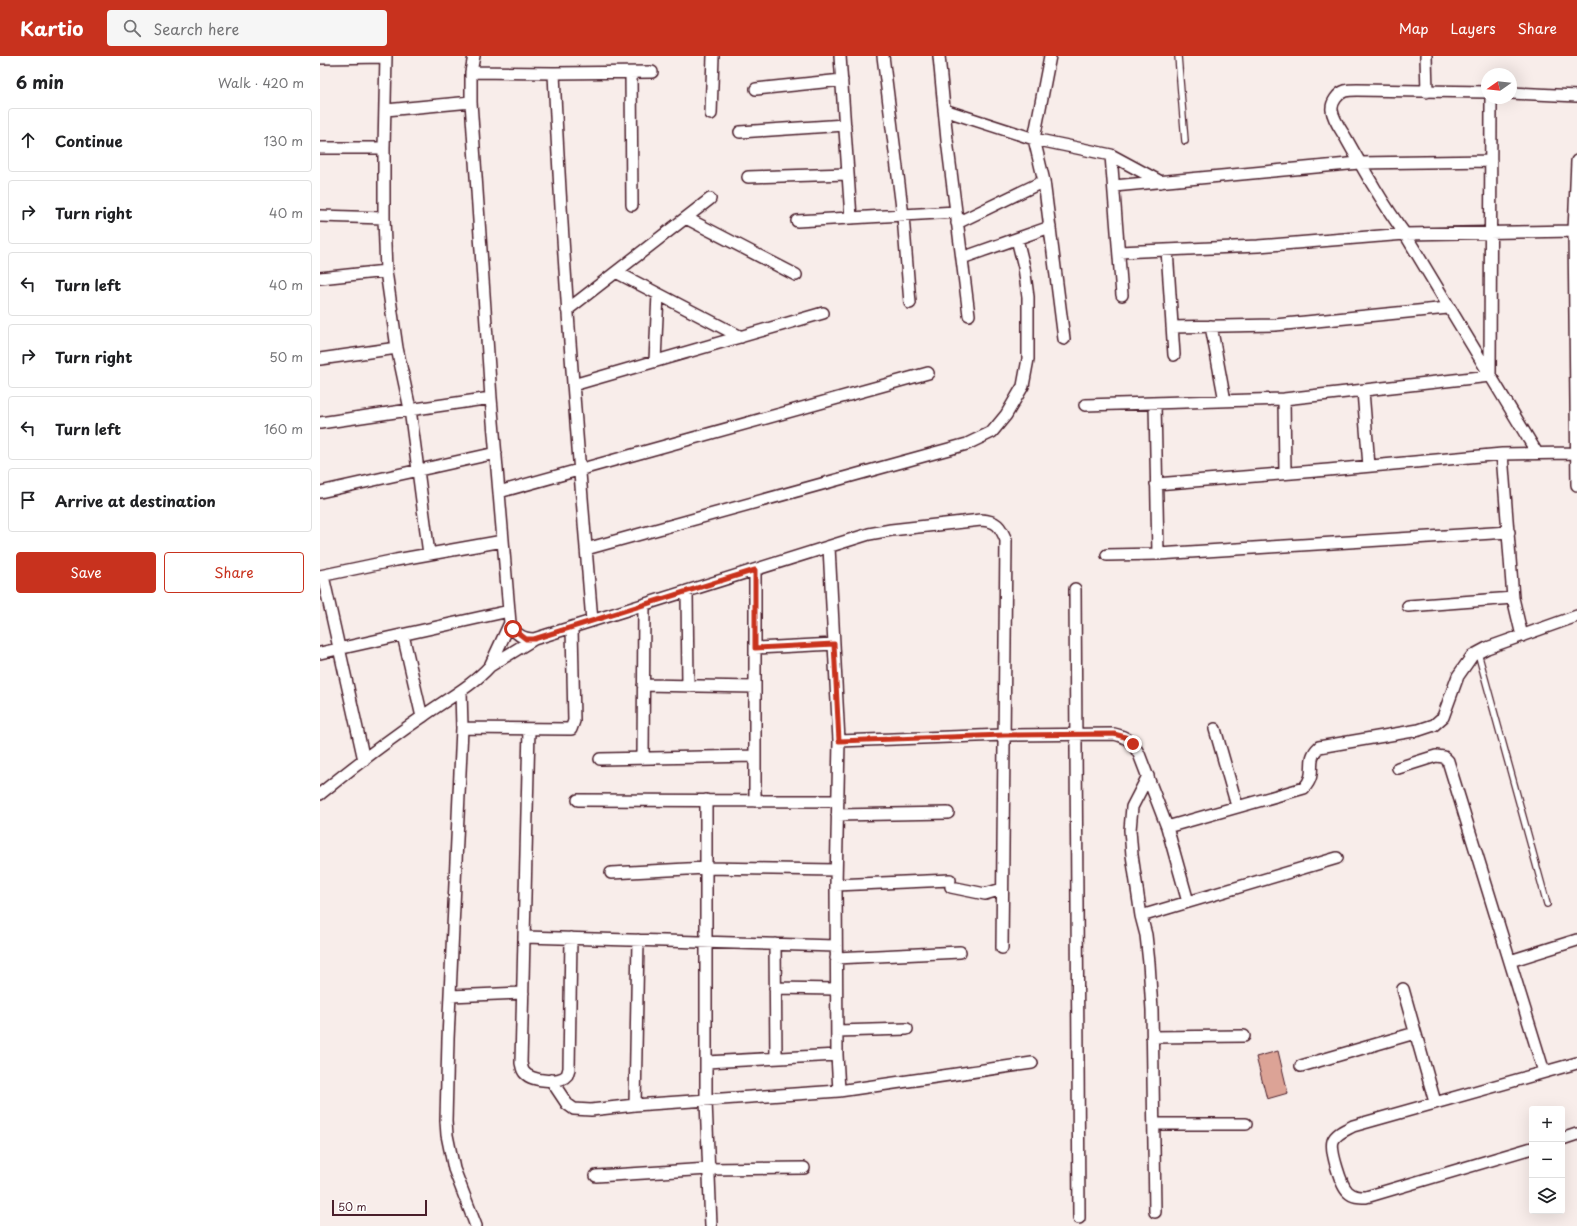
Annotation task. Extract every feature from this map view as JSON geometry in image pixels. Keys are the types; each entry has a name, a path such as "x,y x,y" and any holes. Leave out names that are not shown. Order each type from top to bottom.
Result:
{"street":[{"path":"320,58 386,56 384,148 386,271 397,348 410,409 429,554"},
{"path":"474,56 471,72 471,102 491,398 510,623 519,635 526,639 534,639"},
{"path":"711,114 713,56"},
{"path":"840,56 851,218"},
{"path":"883,56 903,216 910,303"},
{"path":"939,56 957,223 969,314"},
{"path":"1050,56 1034,139 1044,181 1064,339"},
{"path":"1426,56 1427,92"},
{"path":"471,72 554,74 652,72"},
{"path":"631,72 632,205"},
{"path":"554,74 558,181 592,621"},
{"path":"756,89 842,80"},
{"path":"1481,92 1344,91 1333,102 1332,110 1359,163 1391,215 1405,234 1448,308 1537,452"},
{"path":"1517,93 1577,96"},
{"path":"386,110 471,102"},
{"path":"1490,376 1492,104"},
{"path":"944,110 1034,139 1111,155 1161,182"},
{"path":"740,132 845,125"},
{"path":"320,148 384,148"},
{"path":"1111,155 1122,295"},
{"path":"1114,186 1359,163 1491,161"},
{"path":"1577,161 1574,231 1577,485"},
{"path":"748,177 848,174"},
{"path":"957,223 1044,181"},
{"path":"567,310 710,199"},
{"path":"797,221 956,212"},
{"path":"320,216 384,218"},
{"path":"686,218 796,274"},
{"path":"962,258 1050,227"},
{"path":"1119,252 1258,246 1405,234 1574,231"},
{"path":"586,549 967,444 992,432 1006,415 1023,386 1028,359 1028,297 1024,267 1017,239"},
{"path":"1168,250 1174,355"},
{"path":"320,278 386,271"},
{"path":"616,272 740,337"},
{"path":"655,361 658,294"},
{"path":"1172,327 1275,326 1448,308"},
{"path":"573,385 823,313"},
{"path":"1211,326 1225,401"},
{"path":"320,359 397,348"},
{"path":"499,492 928,373"},
{"path":"1085,405 1284,399 1490,376"},
{"path":"1363,391 1369,466"},
{"path":"320,423 491,398"},
{"path":"1284,399 1285,474"},
{"path":"1155,404 1158,554"},
{"path":"1156,484 1502,454 1537,452 1577,453"},
{"path":"320,492 496,453"},
{"path":"1502,454 1513,598 1522,636"},
{"path":"320,794 422,717 461,691 490,666 534,639 869,534 891,530 981,520 991,521 1002,529 1006,540 1002,948"},
{"path":"1107,555 1158,554 1509,532"},
{"path":"364,760 321,576 429,554 503,541"},
{"path":"829,547 839,741 836,870 836,989 839,1091"},
{"path":"755,570 755,801"},
{"path":"1075,589 1079,1218"},
{"path":"687,591 688,686"},
{"path":"1408,606 1513,598"},
{"path":"643,758 644,605"},
{"path":"320,653 509,611"},
{"path":"1167,827 1304,788 1310,782 1312,773 1311,758 1313,752 1319,747 1419,730 1434,725 1443,717 1458,676 1472,656 1487,648 1577,616"},
{"path":"490,666 510,623"},
{"path":"462,728 571,729 573,726 572,628"},
{"path":"403,635 422,717"},
{"path":"755,648 834,644"},
{"path":"643,685 755,687"},
{"path":"461,691 462,728 450,996 447,1135 454,1169 476,1226"},
{"path":"529,729 521,1063 523,1071 528,1076 535,1079 560,1080 566,1076 568,1069 571,938"},
{"path":"1215,729 1237,806"},
{"path":"839,741 1004,735 1114,734 1125,737 1133,744 1139,754 1148,776 1167,827 1188,902"},
{"path":"600,759 755,756"},
{"path":"1398,768 1436,756 1444,757 1448,761 1544,1072"},
{"path":"1148,776 1132,807 1131,819 1132,855 1141,916 1146,935 1149,963 1152,1037 1155,1212"},
{"path":"578,800 838,801"},
{"path":"706,800 706,1101 711,1226"},
{"path":"837,815 948,814"},
{"path":"1141,916 1337,858"},
{"path":"611,873 706,868 836,870"},
{"path":"836,885 951,884 985,894 1002,889"},
{"path":"525,936 836,946"},
{"path":"635,1105 638,940"},
{"path":"1510,961 1577,940"},
{"path":"775,944 776,1058"},
{"path":"836,958 960,952"},
{"path":"775,988 836,989"},
{"path":"1403,989 1435,1102"},
{"path":"450,996 523,993"},
{"path":"837,1031 907,1029"},
{"path":"1301,1066 1416,1033"},
{"path":"1152,1037 1244,1036"},
{"path":"706,1062 837,1055"},
{"path":"551,1080 567,1104 574,1109 591,1110 635,1105 839,1091 1032,1063"},
{"path":"1529,1149 1366,1197 1356,1197 1348,1193 1343,1186 1332,1150 1333,1142 1341,1132 1353,1126 1577,1063"},
{"path":"1154,1124 1246,1124"},
{"path":"1565,1138 1577,1134"},
{"path":"596,1176 709,1169 804,1168"}],"lane":[{"path":"1178,56 1185,141"},
{"path":"1478,653 1547,904"}],"building":[{"path":"1278,1051 1288,1093 1267,1099 1256,1057"}],"route":[{"path":"513,629 526,639 534,639 755,570 755,648 834,644 839,741 1004,735 1114,734 1125,737 1133,744"}]}
